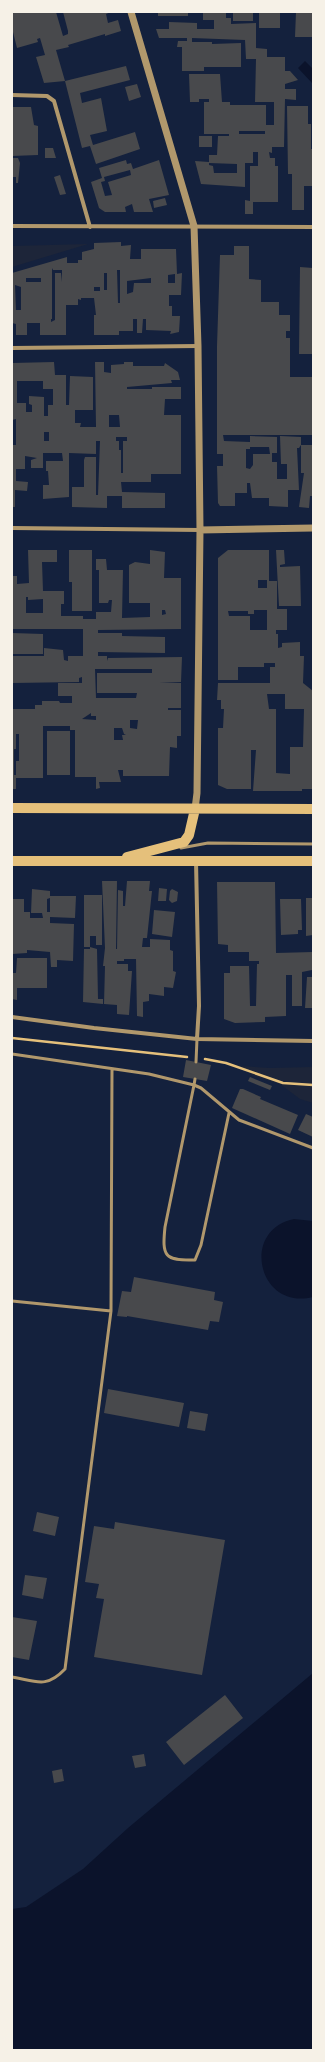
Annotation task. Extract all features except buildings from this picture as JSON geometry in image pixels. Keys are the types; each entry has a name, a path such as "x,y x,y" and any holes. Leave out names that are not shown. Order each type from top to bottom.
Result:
{"main road":[{"path":"12,808 195,810 313,809"},
{"path":"114,860 184,842 189,835 195,810"},
{"path":"12,861 313,861"}],"street":[{"path":"131,12 194,226 198,346 200,530 197,793 195,810"},
{"path":"12,95 47,96 54,101 90,227"},
{"path":"12,226 313,227"},
{"path":"12,348 198,346"},
{"path":"12,528 200,530 313,528"},
{"path":"196,861 199,1006 197,1039"},
{"path":"12,1017 94,1028 197,1039 313,1041"}],"lane":[{"path":"114,860 208,843 313,844"},
{"path":"196,1062 197,1039"},
{"path":"12,1054 154,1075 201,1088 239,1120 313,1148"},
{"path":"12,1676 44,1683 56,1678 65,1668 111,1311 112,1069"},
{"path":"195,1079 165,1227 163,1248 167,1255 178,1260 194,1260 201,1245 229,1113"},
{"path":"12,1301 111,1311"}],"path":[{"path":"12,1038 196,1058 226,1063 283,1084 313,1085"}],"shaded area":[{"path":"305,61 313,69 312,83 298,68"},
{"path":"88,244 12,267 12,246"},
{"path":"241,1066 270,1068 313,1067 313,1103 300,1099 280,1084 253,1076"},
{"path":"294,1219 313,1221 313,1297 294,1298 279,1292 269,1281 263,1267 262,1252 266,1238 277,1226"},
{"path":"313,1673 313,2050 12,2050 12,1909 26,1907 83,1869 128,1828"}]}
